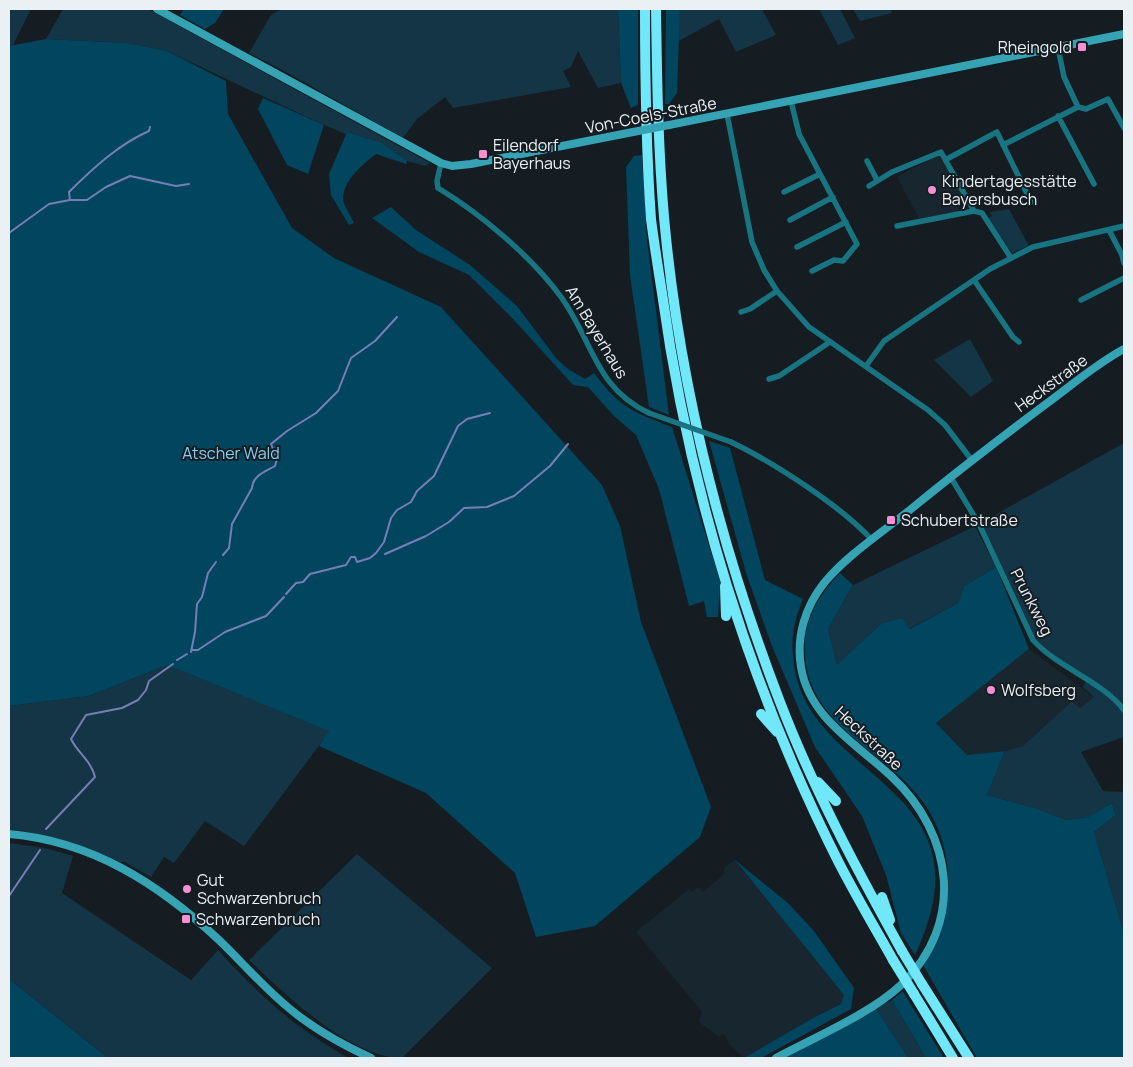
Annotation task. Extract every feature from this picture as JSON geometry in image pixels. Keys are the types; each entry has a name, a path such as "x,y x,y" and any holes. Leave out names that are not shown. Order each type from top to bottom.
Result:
{"highway":[{"path":"645,9 645,107 652,220 670,354 690,457 726,580 748,650 784,741 839,863 893,960 953,1058"},
{"path":"656,9 657,108 664,218 682,354 702,453 732,560 760,647 781,704 812,776 856,868 902,951 969,1058"},
{"path":"726,580 726,616"},
{"path":"762,714 784,741"},
{"path":"812,776 836,801"},
{"path":"882,897 896,940"}],"main road":[{"name":"Von-Coels-Straße","path":"157,9 442,163 452,166 471,164 727,114 1124,34"},
{"name":"Heckstraße","path":"776,1058 863,1011 901,984 931,944 943,909 945,885 932,829 921,810 891,776 829,722 815,704 806,686 801,668 799,645 802,630 814,599 837,570 971,459 1092,369 1124,349"},
{"path":"9,834 35,837 76,848 110,861 141,878 198,921 291,1010 333,1038 371,1058"}],"street":[{"path":"1058,48 1064,77 1078,106 1086,109 1108,99 1124,128"},
{"path":"791,101 799,134 857,244 843,261 834,260 812,271"},
{"path":"1003,145 1078,106"},
{"path":"727,114 752,242 764,270 777,291 792,311 830,342 928,410 946,425 971,459"},
{"path":"1058,116 1094,184"},
{"path":"947,159 997,132 1031,202"},
{"path":"869,186 877,180 938,152 944,154 974,211"},
{"path":"867,160 877,180"},
{"name":"Am Bayerhaus","path":"442,163 437,181 438,188 465,204 543,273 580,326 611,385 632,405 649,413 731,442 811,490 858,526 872,540"},
{"path":"784,192 820,174"},
{"path":"790,220 833,198"},
{"path":"896,226 974,211 982,213 1011,258"},
{"path":"798,247 846,222"},
{"path":"866,366 884,341 974,280 1011,258 1033,247 1124,226"},
{"path":"1109,230 1124,263"},
{"path":"1081,300 1124,278"},
{"path":"974,280 1013,337 1019,342"},
{"path":"740,312 750,309 777,291"},
{"path":"769,379 779,376 830,342"},
{"name":"Prunkweg","path":"950,476 979,524 1033,640 1044,653 1111,697 1124,710"}],"shaded area":[{"path":"9,9 31,9 13,45 9,46"},
{"path":"63,9 148,9 430,163 425,166 407,161 381,143 347,132 346,134 324,125 167,51 128,43 46,39"},
{"path":"282,9 618,9 621,83 598,88 578,51 571,67 563,71 571,87 453,108 445,97 417,119 403,138 249,53 271,15"},
{"path":"680,9 762,9 776,35 736,52 719,19 677,42"},
{"path":"819,9 840,9 855,38 838,45"},
{"path":"853,9 890,9 892,13 860,21"},
{"name":"Kindertagesstätte Bayersbusch","path":"941,155 967,203 958,208 959,212 920,220 897,177"},
{"path":"1009,209 1029,246 1012,253 988,218 992,216 990,212"},
{"path":"970,339 993,381 971,397 934,360"},
{"path":"1124,443 1124,737 1081,752 1103,791 1124,792 1124,933 1094,832 1116,815 1112,803 1088,817 1066,820 1035,808 987,795 1005,751 1023,746 1072,701 1080,708 1094,697 1083,687 1088,677 1045,650 1032,633 980,523"},
{"path":"975,526 996,567 964,586 958,603 909,629 881,624 837,666 828,629 853,585"},
{"path":"1029,649 1094,697 1080,708 1072,701 1023,746 1005,751 967,755 936,723"},
{"path":"167,665 330,731 244,846 205,821 174,863 164,857 151,877 123,861 121,863 66,841 38,834 9,830 9,706 89,696"},
{"path":"9,843 45,848 73,856 62,893 191,980 218,950 278,1010 348,1058 108,1058 9,979"},
{"path":"357,854 492,968 402,1058 382,1055 340,1036 300,1006 249,960"},
{"path":"735,860 844,995 841,1004 744,1058 730,1045 724,1034 718,1036 699,1022 702,1012 636,932 689,889 692,892 698,887 703,892 723,875 725,867"},
{"path":"892,1000 926,1058 908,1058 876,1008"}],"green space":[{"path":"184,9 224,9 215,23 205,29 180,15"},
{"path":"618,9 638,9 638,105 631,108 621,83"},
{"path":"666,9 680,9 677,93 669,104 665,104"},
{"name":"Atscher Wald","path":"46,39 128,43 167,51 226,81 228,114 292,228 334,258 441,307 602,485 620,526 641,622 711,807 700,837 595,926 536,937 515,873 426,793 319,746 329,731 167,665 89,696 9,706 9,46"},
{"path":"263,98 324,125 308,174 287,165 258,109"},
{"path":"347,132 382,143 407,161 406,164 376,154 355,173 344,191 343,198 354,223 349,225 331,195 329,174"},
{"path":"642,155 647,240 669,415 649,407 630,275 626,167 634,156"},
{"path":"391,207 416,230 470,265 517,306 556,358 568,369 585,379 594,373 603,385 628,408 672,427 720,581 718,617 707,617 704,601 689,606 659,489 636,435 614,416 588,387 573,385 513,319 469,275 419,252 372,218"},
{"path":"709,441 730,448 765,580 803,599 794,627 793,655 804,697 827,731 888,787 915,817 932,852 934,897 915,955 901,933 886,875 862,816 815,747 772,646 747,576"},
{"path":"996,567 1029,649 936,723 967,755 1005,751 987,795 1035,808 1066,820 1088,817 1112,803 1116,815 1094,832 1124,933 1124,1058 977,1058 923,965 934,947 941,927 948,885 947,864 936,824 925,805 910,786 853,738 836,721 821,702 810,681 805,656 806,632 809,621 818,600 840,573 853,585 828,629 837,665 881,624 902,618 910,629 958,603 964,586"},
{"path":"735,860 788,903 814,931 854,988 851,1009 761,1058 744,1058 841,1004 844,995"},
{"path":"9,979 108,1058 9,1058"},
{"path":"903,991 944,1058 926,1058 892,1000"},
{"path":"876,1008 908,1058 785,1058"}],"waterway":[{"path":"70,200 69,192 87,175 117,150 149,131 150,127"},
{"path":"9,233 49,204 70,200 87,200 106,187 130,176 176,186 189,184"},
{"path":"223,555 229,548 232,524 255,480 260,474 275,466 277,459 271,444 287,431 316,413 338,391 351,358 375,341 397,317"},
{"path":"286,594 296,583 303,582 310,574 346,565 351,557 355,557 357,562 370,558 376,553 384,542 391,518 397,510 411,502 417,491 434,476 458,426 467,419 490,413"},
{"path":"385,554 426,536 449,522 464,508 487,507 514,496 550,466 568,444"},
{"path":"191,652 197,604 202,597 208,573 216,562"},
{"path":"192,650 198,650 225,632 266,616 284,597"},
{"path":"177,660 187,654"},
{"path":"46,829 95,777 88,762 71,739 86,715 122,708 138,700 146,690 149,681 173,664"},
{"path":"9,896 40,850"}],"place":[{"name":"Rheingold","path":"1082,47"},
{"name":"Eilendorf Bayerhaus","path":"483,154"},
{"name":"Kindertagesstätte Bayersbusch","path":"932,190"},
{"name":"Schubertstraße","path":"891,520"},
{"name":"Wolfsberg","path":"991,690"},
{"name":"Gut Schwarzenbruch","path":"187,889"},
{"name":"Schwarzenbruch","path":"186,919"}]}
